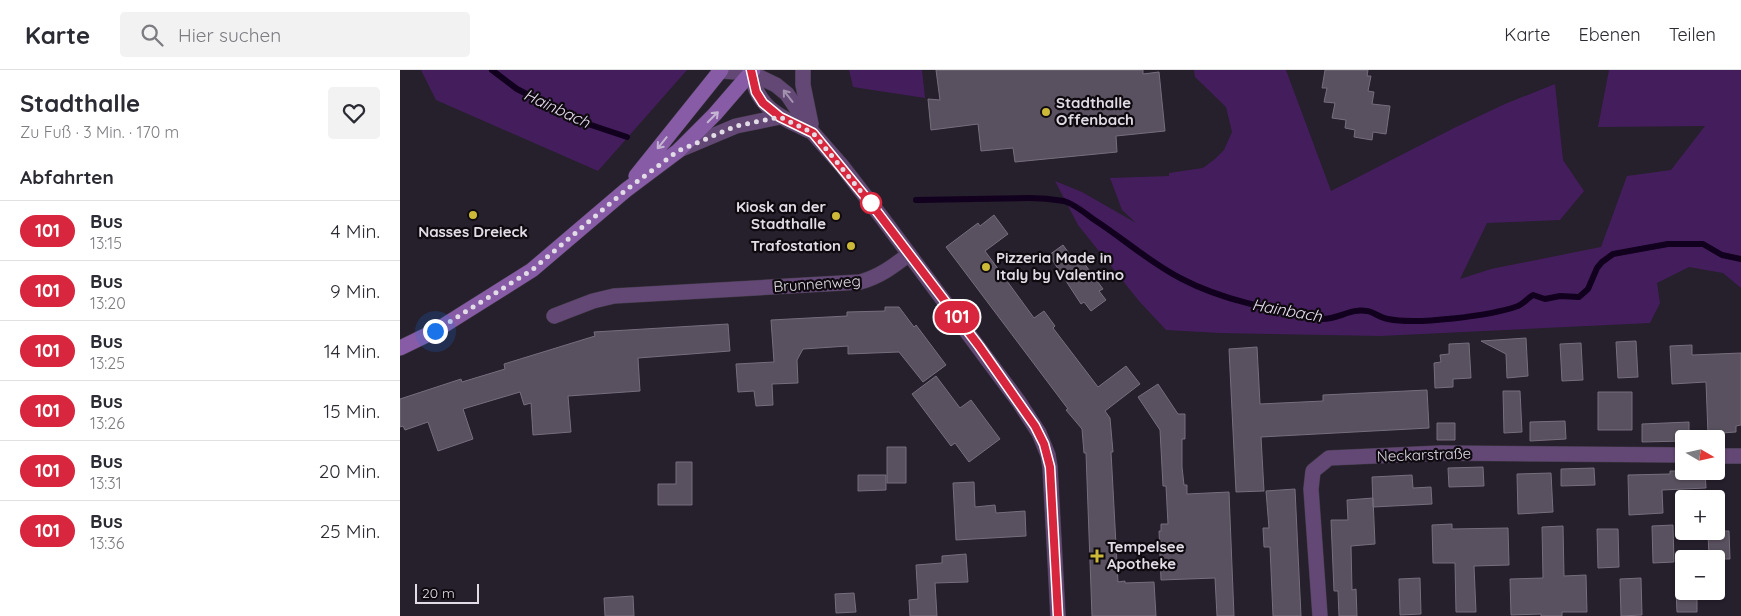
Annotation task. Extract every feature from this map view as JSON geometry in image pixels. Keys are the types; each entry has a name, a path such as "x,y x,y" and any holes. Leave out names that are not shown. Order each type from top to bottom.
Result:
{"main road":[{"path":"626,190 721,70"},
{"path":"400,348 458,317 532,270 626,190 678,151 716,114 752,71"}],"street":[{"path":"721,70 752,71 782,89 813,133 842,166 910,254 1035,426 1044,444 1050,467 1058,616"},
{"path":"803,70 803,85 813,133"},
{"path":"752,71 753,84 760,98 771,111 813,133"},
{"path":"678,151 736,126 780,117"},
{"name":"Brunnenweg","path":"554,316 593,301 614,296 860,282 871,279 893,267 910,254"},
{"name":"Neckarstraße","path":"1320,616 1311,489 1313,471 1329,458 1440,453 1675,455"},
{"path":"1725,456 1741,456"}],"shaded area":[{"path":"421,70 687,70 598,171 436,100"},
{"path":"849,70 922,70 925,98 853,87"},
{"path":"1194,70 1286,70 1331,191 1454,128 1505,104 1555,84 1563,160 1584,191 1560,220 1487,223 1460,279 1491,269 1601,247 1627,176 1671,170 1705,126 1598,127 1609,70 1741,70 1741,288 1723,273 1689,267 1657,283 1660,303 1650,323 1380,336 1166,330 1139,301 1078,225 1055,181 1082,192 1136,223 1122,210 1110,178 1169,176 1169,173 1203,168 1224,150 1232,132 1226,107 1195,77"}],"building":[{"name":"Stadthalle Offenbach","path":"936,70 1143,70 1143,74 1159,72 1165,131 1116,136 1117,152 1015,162 1013,148 981,151 978,124 931,130 928,99 940,100"},
{"path":"1325,70 1368,70 1367,76 1371,76 1368,91 1374,92 1372,104 1390,106 1386,134 1373,132 1372,140 1354,137 1355,130 1345,128 1346,120 1332,118 1335,103 1324,102 1327,88 1322,88"},
{"path":"994,215 1008,234 985,251 1034,318 1044,311 1055,326 1053,328 1098,387 1126,366 1140,384 1105,411 1110,418 1113,452 1111,452 1118,582 1154,582 1156,616 1092,616 1086,453 1084,453 1082,429 946,247 978,223 980,226"},
{"path":"1063,245 1076,263 1081,259 1103,289 1099,291 1106,300 1091,311 1084,302 1081,304 1049,255"},
{"path":"885,307 899,307 914,327 916,325 946,365 923,382 899,352 848,354 848,346 803,349 797,360 798,383 772,384 773,405 756,406 754,391 738,392 736,364 774,362 771,320 847,316 847,312 885,311"},
{"path":"728,324 730,351 638,358 640,391 568,396 571,432 533,435 531,403 524,405 520,392 463,409 473,439 438,451 428,422 405,430 403,426 400,427 400,399 461,379 462,382 505,369 504,364 595,336 594,332"},
{"path":"1526,338 1528,376 1507,378 1506,354 1481,341"},
{"path":"1636,341 1638,377 1618,378 1616,342"},
{"path":"1469,343 1471,378 1453,379 1453,387 1435,388 1434,363 1441,362 1440,355 1449,354 1449,344"},
{"path":"1581,343 1583,380 1562,381 1560,344"},
{"path":"1692,345 1692,355 1741,353 1741,425 1736,426 1736,432 1725,433 1725,430 1708,430 1706,382 1672,384 1670,346"},
{"path":"1257,347 1260,404 1323,401 1323,395 1427,390 1429,428 1261,437 1264,491 1236,492 1229,349"},
{"path":"936,376 960,408 971,400 1000,439 969,462 955,443 951,446 912,394"},
{"path":"1158,384 1178,414 1185,414 1185,439 1182,439 1182,467 1184,485 1187,485 1187,494 1229,492 1234,616 1217,616 1215,578 1161,580 1159,531 1161,531 1161,524 1168,524 1166,486 1163,486 1160,430 1138,397"},
{"path":"1503,391 1520,391 1522,432 1504,433"},
{"path":"1598,392 1632,392 1632,430 1598,430"},
{"path":"1565,421 1566,439 1530,441 1530,422"},
{"path":"1689,422 1689,430 1675,430 1675,441 1642,442 1642,424"},
{"path":"1437,423 1455,423 1455,440 1437,440"},
{"path":"887,447 906,447 906,483 887,483"},
{"path":"676,462 692,462 692,505 658,505 658,484 676,484"},
{"path":"1483,467 1484,486 1449,487 1448,468"},
{"path":"1594,468 1595,485 1561,486 1561,469"},
{"path":"1670,471 1675,471 1675,480 1706,480 1706,488 1662,490 1663,513 1629,515 1628,475 1670,474"},
{"path":"1551,473 1553,512 1518,514 1517,474"},
{"path":"858,475 886,475 886,490 858,491"},
{"path":"1412,475 1413,488 1431,487 1432,504 1373,507 1372,477"},
{"path":"974,482 975,507 995,505 996,513 1025,511 1026,536 956,540 953,483"},
{"path":"1295,489 1301,616 1273,616 1270,547 1264,547 1263,528 1269,528 1266,491"},
{"path":"1373,498 1375,544 1351,546 1352,590 1356,589 1357,616 1339,616 1338,591 1334,591 1331,520 1348,520 1347,500"},
{"path":"1452,524 1452,529 1508,528 1509,565 1474,566 1476,612 1456,612 1455,563 1433,563 1432,525"},
{"path":"1673,525 1674,562 1653,563 1652,526"},
{"path":"1563,526 1564,576 1586,575 1587,612 1562,612 1562,616 1541,616 1541,614 1511,615 1510,579 1543,578 1542,527"},
{"path":"1597,529 1618,529 1619,567 1598,568"},
{"path":"1725,531 1729,531 1730,559 1725,559 1725,550 1709,550 1708,540 1725,540"},
{"path":"966,554 968,582 935,583 937,616 910,616 909,600 918,599 916,565 942,563 942,556"},
{"path":"1420,578 1421,614 1400,615 1399,579"},
{"path":"1641,578 1642,615 1621,616 1620,579"},
{"path":"854,593 856,612 836,613 835,594"},
{"path":"633,596 634,616 605,616 604,598"},
{"path":"1676,600 1697,600 1697,612 1677,612"}],"waterway":[{"name":"Hainbach","path":"492,70 517,89 582,122 627,137"},
{"name":"Hainbach","path":"916,200 1029,198 1064,201 1079,208 1159,266 1198,287 1250,304 1322,319 1361,310 1400,321 1434,320 1506,310 1520,305 1533,295 1545,299 1560,296 1579,297 1588,289 1597,268 1613,254 1668,244 1703,244 1722,255 1741,259"}],"bus line":[{"name":"101","path":"751,70 753,84 763,103 780,117 813,133 842,166 979,346 1039,433 1048,455 1050,467 1058,616"}],"place":[{"name":"Stadthalle Offenbach","path":"1046,112"},
{"name":"Nasses Dreieck","path":"473,215"},
{"name":"Kiosk an der Stadthalle","path":"836,216"},
{"name":"Trafostation","path":"851,246"},
{"name":"Pizzeria Made in Italy by Valentino","path":"986,267"},
{"name":"Tempelsee Apotheke","path":"1097,556"}],"route":[{"path":"435,331 532,270 626,190 678,151 736,126 780,117 813,133 842,166 872,205 871,203"}]}
